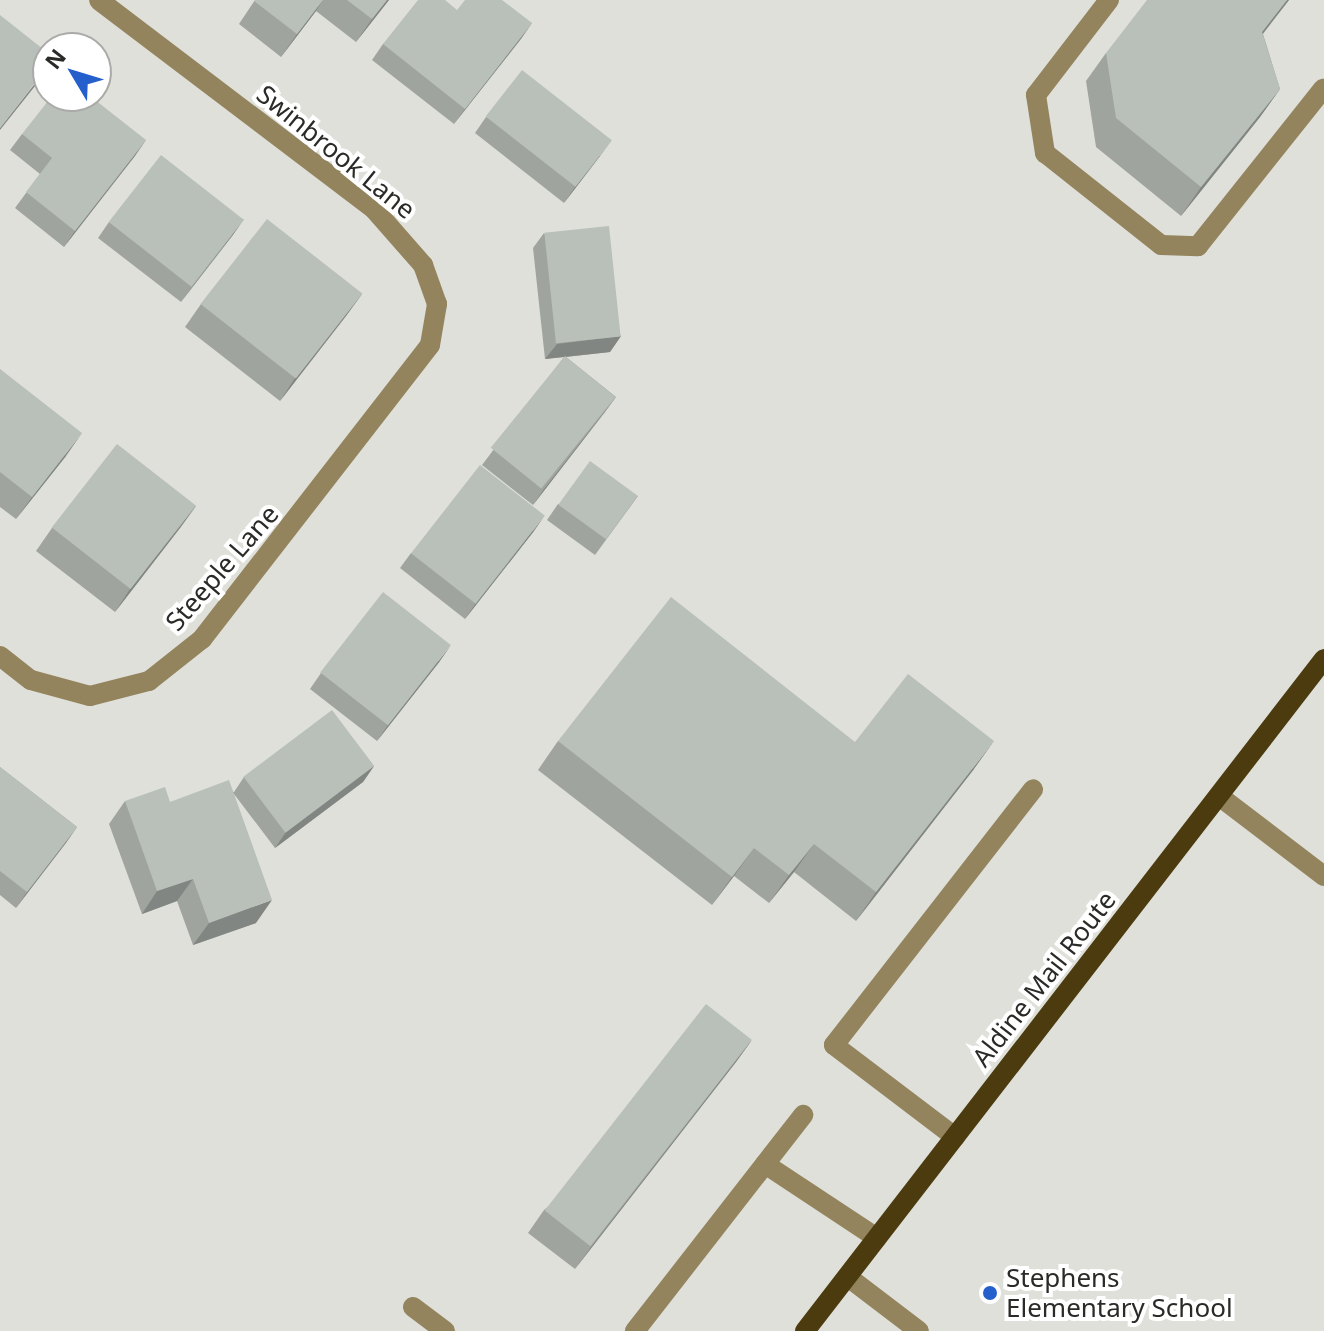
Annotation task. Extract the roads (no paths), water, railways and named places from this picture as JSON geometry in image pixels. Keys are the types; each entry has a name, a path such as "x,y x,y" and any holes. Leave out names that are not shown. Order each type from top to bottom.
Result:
{"main road":[{"name":"Aldine Mail Route","path":"805,1331 1324,659"}],"street":[{"name":"Swinbrook Lane","path":"99,0 374,209 423,265 437,304 430,345 308,506"},
{"path":"1109,0 1036,95 1045,153 1161,245 1198,246 1324,89"},
{"name":"Steeple Lane","path":"0,656 60,691 121,692 149,681 202,639 308,506"},
{"path":"955,1137 834,1045 1033,789"},
{"path":"1219,796 1324,876"},
{"path":"635,1331 803,1115"},
{"path":"765,1164 877,1238"},
{"path":"848,1277 919,1331"},
{"path":"413,1307 445,1331"}],"place":[{"name":"Stephens Elementary School","path":"990,1293"}]}
